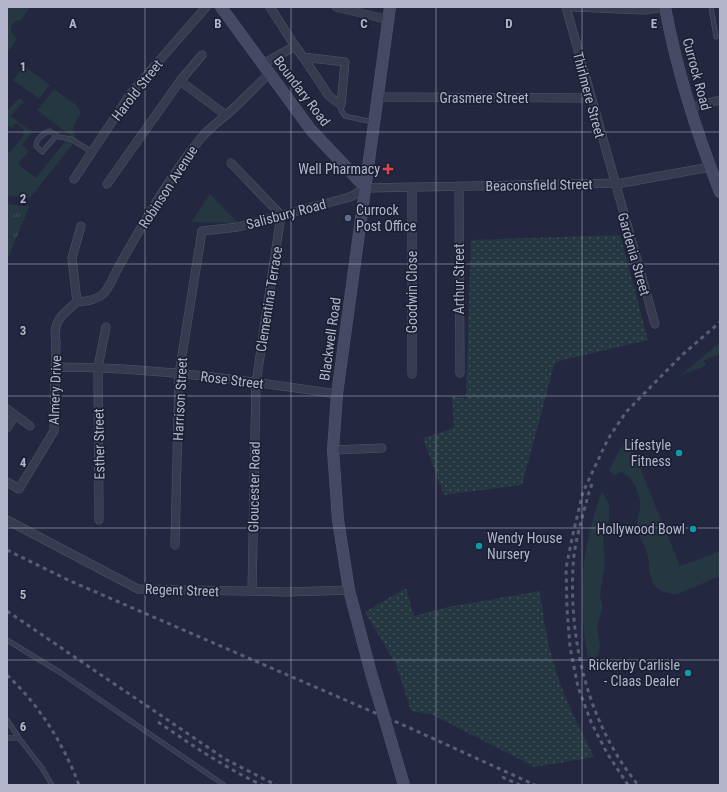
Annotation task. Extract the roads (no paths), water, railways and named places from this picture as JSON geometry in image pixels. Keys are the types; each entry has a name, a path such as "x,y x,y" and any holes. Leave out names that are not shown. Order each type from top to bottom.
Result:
{"street":[{"name":"Harold Street","path":"74,179 131,93 206,7"},
{"name":"Boundary Road","path":"221,7 310,130 366,188"},
{"path":"270,7 329,96 341,105"},
{"name":"Blackwell Road","path":"390,7 337,394 333,450 338,520 349,590 371,673 404,785"},
{"name":"Thirlmere Street","path":"566,7 614,184"},
{"path":"574,7 644,10 665,7"},
{"name":"Currock Road","path":"665,7 674,51 689,108 720,192"},
{"path":"342,8 388,20"},
{"path":"263,64 295,46"},
{"path":"107,184 180,81 202,55"},
{"path":"303,57 345,62 341,105"},
{"name":"Robinson Avenue","path":"77,302 96,298 104,294 110,286 114,275 149,213 179,166 202,136 270,73"},
{"path":"180,81 226,115"},
{"name":"Grasmere Street","path":"378,97 590,98"},
{"path":"689,108 720,100"},
{"path":"231,163 282,215"},
{"name":"Beaconsfield Street","path":"366,188 614,184 710,168"},
{"name":"Gardenia Street","path":"614,184 655,324"},
{"name":"Arthur Street","path":"459,186 460,372"},
{"name":"Goodwin Close","path":"412,187 412,374"},
{"name":"Salisbury Road","path":"202,231 238,227 350,197 366,188"},
{"name":"Clementina Terrace","path":"256,383 282,215"},
{"path":"77,302 72,258 81,226"},
{"name":"Harrison Street","path":"175,545 179,374 202,231"},
{"name":"Almery Drive","path":"7,482 19,488 54,431 56,341 54,330 62,314 77,302"},
{"name":"Esther Street","path":"100,520 98,366 106,328"},
{"name":"Rose Street","path":"55,366 98,366 179,374 337,394"},
{"name":"Gloucester Road","path":"252,591 256,383"},
{"path":"7,409 14,416 30,426"},
{"path":"7,428 14,416"},
{"path":"333,450 382,448"},
{"name":"Regent Street","path":"7,520 138,589 252,591 349,590"}],"lane":[{"path":"711,7 716,37"},
{"path":"341,105 341,110 345,116 375,122"},
{"path":"57,135 42,152 36,146 36,143 46,132 50,131 57,135 72,139 92,152"},
{"path":"7,640 61,673 224,785"},
{"path":"7,720 42,768 52,785"},
{"path":"7,738 19,738"}],"railway":[{"path":"628,785 607,753 591,722 578,687 570,647 566,568 583,492 608,439 626,412 682,355 720,322"},
{"path":"592,484 577,539 573,567 573,596 579,654 595,710 621,762 638,785"},
{"path":"7,550 68,580 410,728 535,785"},
{"path":"7,611 225,759 276,785"},
{"path":"7,675 40,712 66,754 79,785"},
{"path":"158,722 222,764 262,785"},
{"path":"502,777 520,785"}],"place":[{"name":"Well Pharmacy","path":"388,169"},
{"name":"Currock Post Office","path":"348,218"},
{"name":"Lifestyle Fitness","path":"679,453"},
{"name":"Hollywood Bowl","path":"693,529"},
{"name":"Wendy House Nursery","path":"479,546"},
{"name":"Rickerby Carlisle - Claas Dealer","path":"688,673"}]}
